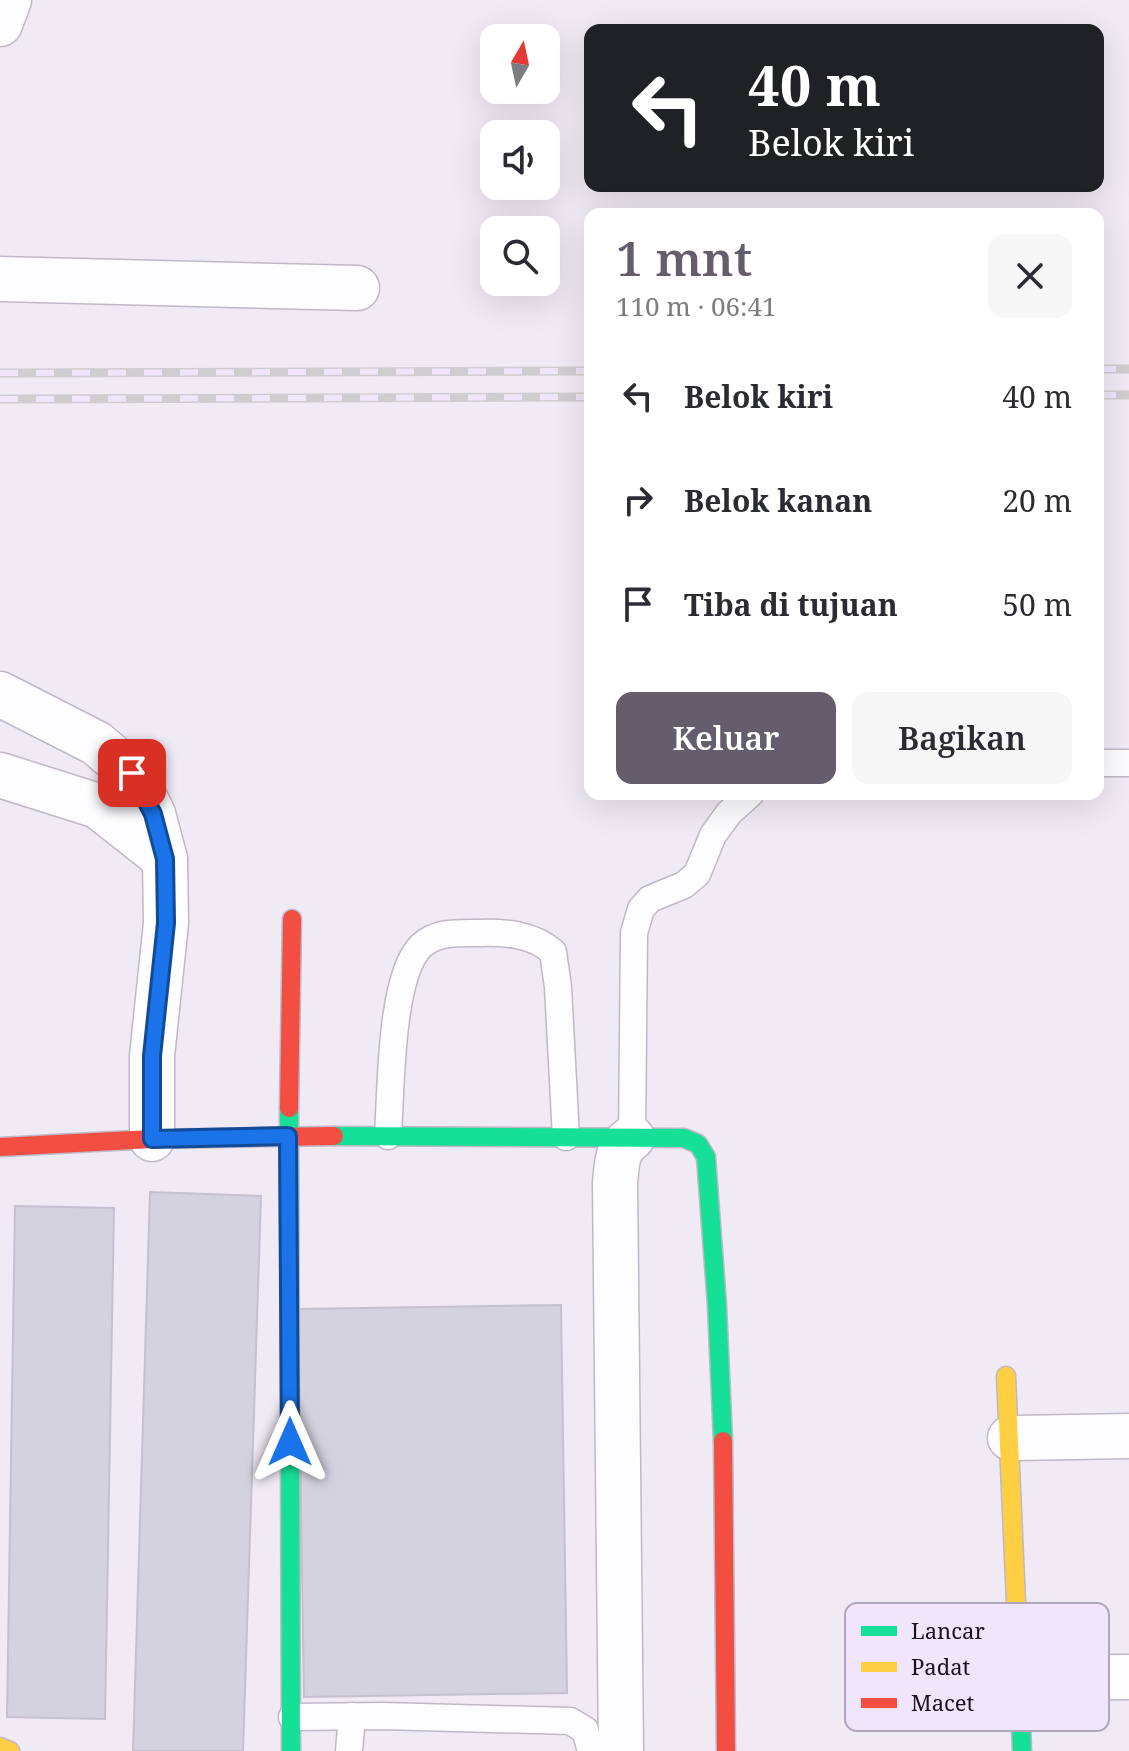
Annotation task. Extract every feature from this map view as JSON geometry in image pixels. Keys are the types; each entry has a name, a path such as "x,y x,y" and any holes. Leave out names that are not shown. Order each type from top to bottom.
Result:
{"street":[{"path":"0,24 9,0"},
{"path":"0,279 357,288"},
{"path":"0,694 96,743 132,773 153,814 165,859 166,923 152,1056 152,1139"},
{"path":"0,775 98,806 165,859"},
{"path":"291,1751 288,1136 292,919"},
{"path":"0,1147 288,1136 694,1140 702,1147 706,1157 717,1270 727,1651 726,1751"},
{"path":"621,1751 615,1183 618,1155 623,1143 632,1138"},
{"path":"1006,1376 1017,1603"},
{"path":"1010,1438 1129,1436"},
{"path":"1109,1677 1129,1677"},
{"path":"1021,1731 1022,1751"},
{"path":"0,1747 10,1751"}],"lane":[{"path":"1104,763 1129,763"},
{"path":"632,1138 634,933 641,909 650,899 684,885 697,874 713,835 743,800"},
{"path":"388,1136 397,1010 405,969 421,946 438,936 488,932 529,937 553,952 558,987 566,1137"},
{"path":"349,1751 352,1716"},
{"path":"292,1717 570,1721 585,1730 591,1751"}],"building":[{"path":"150,1192 261,1196 243,1751 133,1751"},
{"path":"15,1206 114,1208 105,1719 7,1717"},
{"path":"561,1305 567,1693 304,1697 298,1309"}],"railway":[{"path":"1104,369 1129,369"},
{"path":"0,373 584,371"},
{"path":"1104,395 1129,395"},
{"path":"0,399 584,397"}],"traffic: fast":[{"path":"289,1108 291,1751"},
{"path":"334,1136 684,1138 698,1144 706,1157 723,1441"},
{"path":"1021,1731 1022,1751"}],"traffic: slow":[{"path":"1006,1376 1016,1603"},
{"path":"0,1747 10,1751"}],"traffic: jam":[{"path":"289,1108 292,919"},
{"path":"0,1147 152,1139 334,1136"},
{"path":"723,1441 726,1751"}],"route":[{"path":"132,773 153,814 165,859 166,923 152,1056 152,1139 288,1136 290,1442"}]}
